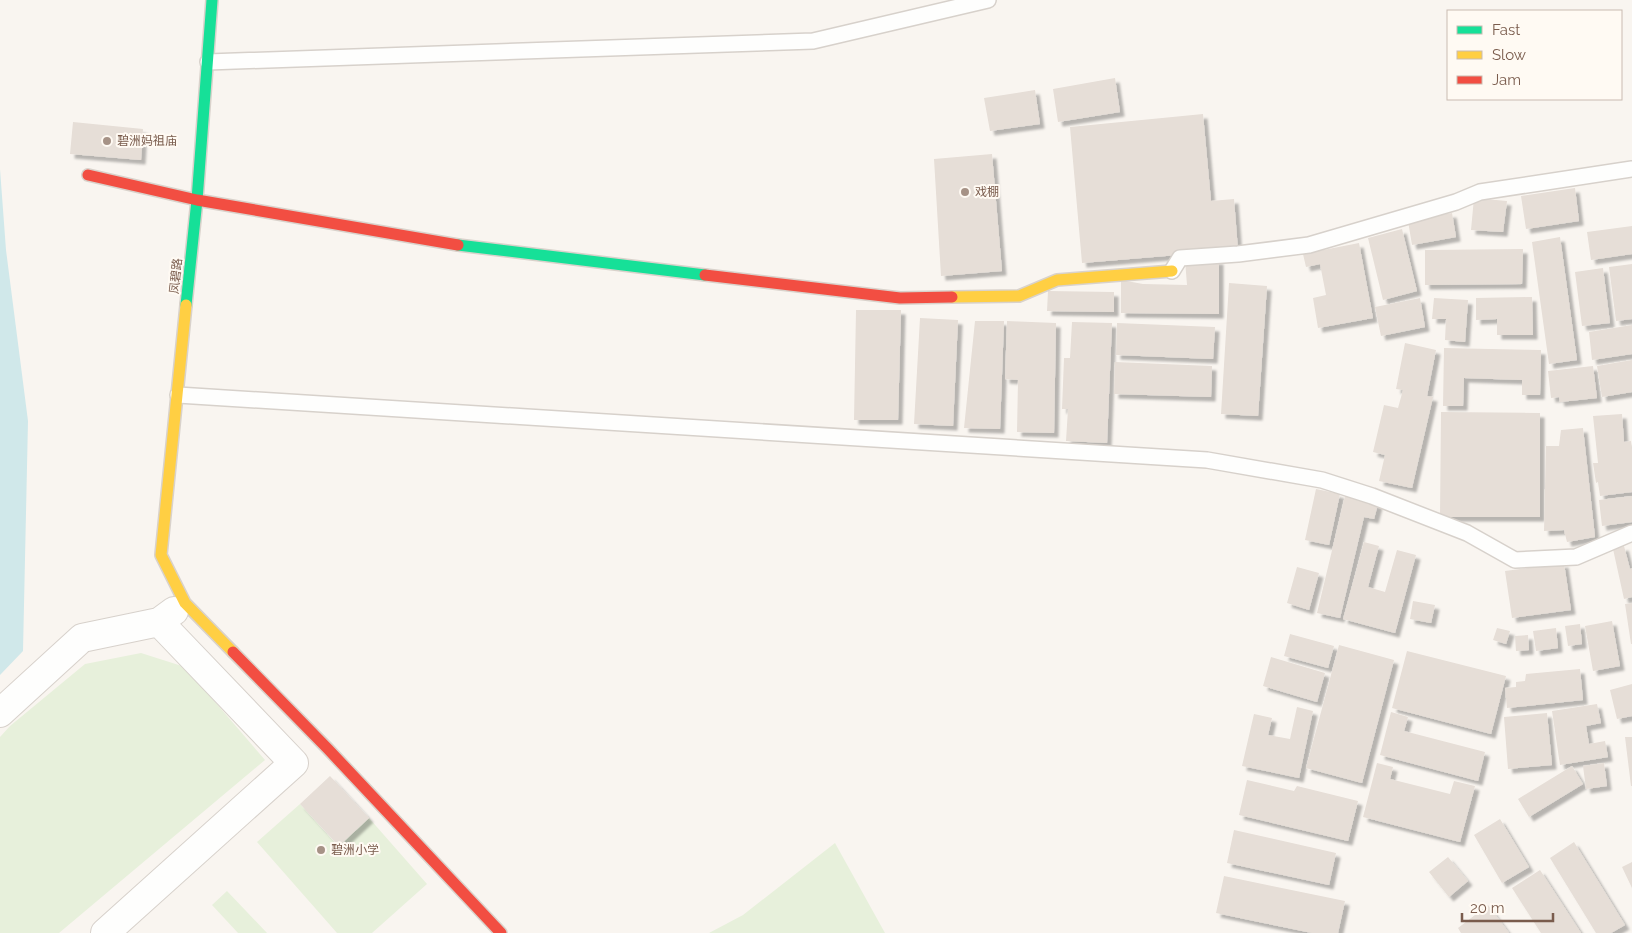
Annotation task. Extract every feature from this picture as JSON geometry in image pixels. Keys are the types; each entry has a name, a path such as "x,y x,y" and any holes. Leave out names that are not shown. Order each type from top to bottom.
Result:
{"street":[{"name":"凤碧路","path":"185,603 161,555 198,200 212,0"},
{"path":"88,175 198,200 461,246 900,298 1019,296 1057,280 1172,271"},
{"path":"0,713 82,638 160,622 185,603 328,749 501,933"},
{"path":"105,933 294,763 160,622"}],"lane":[{"path":"208,62 813,41 988,0"},
{"path":"1172,271 1180,258 1238,254 1309,245 1456,202 1480,192 1632,168"},
{"path":"178,395 1207,460 1322,480 1372,496 1467,533 1516,560 1576,557 1632,533"}],"green space":[{"path":"141,653 185,667 265,760 59,933 0,933 0,737 10,726 85,664"},
{"path":"300,804 338,846 369,818 427,884 372,933 337,933 257,842"},
{"path":"835,843 885,933 709,933 743,915"},
{"path":"227,891 267,933 238,933 212,905"}],"water":[{"path":"0,169 6,250 28,421 23,651 0,675"}],"building":[{"path":"1115,78 1120,112 1058,122 1053,89"},
{"path":"1035,90 1040,124 990,131 984,98"},
{"path":"1203,114 1211,201 1234,199 1238,250 1082,263 1070,127"},
{"name":"碧洲妈祖庙","path":"73,122 143,129 141,160 70,154"},
{"path":"992,154 1002,271 941,276 934,159"},
{"path":"1575,188 1579,221 1526,229 1521,196"},
{"path":"1474,198 1507,201 1503,232 1471,230"},
{"path":"1452,213 1456,237 1412,245 1408,221"},
{"path":"1632,226 1632,254 1591,260 1587,232"},
{"path":"1402,229 1417,291 1383,300 1368,238"},
{"path":"1560,237 1577,360 1549,364 1532,242"},
{"path":"1359,243 1373,318 1318,328 1313,298 1326,295 1320,264 1306,267 1303,254"},
{"path":"1523,249 1522,284 1425,285 1425,250"},
{"path":"1185,260 1219,260 1219,314 1121,313 1121,280 1143,284 1187,285"},
{"path":"1632,264 1632,319 1616,321 1609,267"},
{"path":"1603,268 1610,323 1582,326 1575,272"},
{"path":"1229,283 1267,286 1258,416 1221,414"},
{"path":"1048,291 1114,292 1114,312 1047,311"},
{"path":"1532,297 1533,335 1497,335 1497,319 1476,320 1476,298"},
{"path":"1420,298 1425,327 1381,336 1375,307"},
{"path":"1434,298 1468,300 1465,342 1445,340 1446,319 1432,319"},
{"path":"856,310 901,310 898,420 854,420"},
{"path":"920,318 958,320 953,426 914,424"},
{"path":"975,321 1004,321 1000,429 964,428"},
{"path":"1007,321 1056,323 1054,433 1017,432 1018,380 1005,379"},
{"path":"1072,322 1112,323 1107,443 1066,441 1068,409 1062,409 1064,358 1070,358"},
{"path":"1117,323 1215,327 1213,359 1116,355"},
{"path":"1632,325 1632,354 1592,360 1589,332"},
{"path":"1405,343 1436,350 1427,396 1433,397 1412,488 1379,481 1385,455 1373,452 1384,405 1398,408 1403,390 1396,389"},
{"path":"1444,348 1541,350 1540,395 1522,395 1522,380 1464,378 1463,406 1443,406"},
{"path":"1632,360 1632,392 1602,397 1597,366"},
{"path":"1115,362 1212,366 1211,397 1114,394"},
{"path":"1593,366 1597,398 1560,402 1559,397 1551,398 1548,371"},
{"path":"1441,412 1540,413 1540,517 1440,517"},
{"path":"1622,414 1624,442 1631,441 1632,492 1600,496 1593,463 1598,463 1593,416"},
{"path":"1583,428 1595,537 1567,542 1564,530 1544,531 1546,446 1559,446 1561,430"},
{"path":"1316,489 1340,494 1329,545 1305,540"},
{"path":"1345,496 1378,504 1374,519 1364,517 1340,618 1317,613"},
{"path":"1632,496 1632,522 1602,526 1599,500"},
{"path":"1364,542 1379,546 1368,587 1385,592 1397,550 1416,555 1395,633 1343,619"},
{"path":"1624,546 1630,569 1632,568 1632,597 1624,599 1613,549"},
{"path":"1564,563 1571,610 1512,618 1505,571"},
{"path":"1297,567 1319,573 1309,610 1287,603"},
{"path":"1413,601 1435,605 1431,623 1410,619"},
{"path":"1632,603 1632,644 1631,644 1625,604"},
{"path":"1612,621 1620,666 1593,671 1585,626"},
{"path":"1580,624 1582,644 1568,646 1565,626"},
{"path":"1497,628 1510,631 1506,644 1493,640"},
{"path":"1556,628 1558,648 1536,651 1533,631"},
{"path":"1290,634 1334,646 1328,668 1284,656"},
{"path":"1528,635 1529,650 1516,651 1515,636"},
{"path":"1339,645 1394,660 1362,783 1306,768"},
{"path":"1407,651 1506,676 1491,734 1392,708"},
{"path":"1271,657 1325,673 1317,702 1263,686"},
{"path":"1580,669 1583,700 1507,708 1505,688 1516,687 1516,682 1525,681 1526,674"},
{"path":"1632,684 1632,716 1617,719 1610,690"},
{"path":"1597,704 1601,723 1586,726 1589,744 1605,741 1608,757 1560,765 1552,711"},
{"path":"1297,707 1313,711 1299,778 1242,766 1254,714 1272,718 1268,735 1290,739"},
{"path":"1391,712 1408,717 1404,731 1485,752 1478,781 1380,755"},
{"path":"1547,713 1552,765 1508,769 1504,717"},
{"path":"1625,737 1632,737 1632,786 1631,786"},
{"path":"1377,763 1393,767 1390,779 1450,794 1454,781 1475,786 1460,842 1363,817"},
{"path":"1604,763 1607,786 1586,789 1583,766"},
{"path":"1572,766 1583,784 1529,817 1518,799"},
{"path":"330,776 369,818 339,846 300,804"},
{"path":"1247,780 1294,791 1297,786 1358,801 1348,841 1239,815"},
{"path":"1500,819 1529,867 1502,883 1474,835"},
{"path":"1234,830 1336,853 1329,885 1227,863"},
{"path":"1574,842 1625,925 1611,933 1596,933 1550,858"},
{"path":"1448,857 1468,881 1449,897 1429,872"},
{"path":"1632,862 1632,888 1622,867"},
{"path":"1540,870 1581,933 1541,933 1512,888"},
{"path":"1224,876 1345,901 1338,933 1312,933 1216,913"},
{"path":"1488,905 1509,933 1461,933 1458,928"}],"traffic: fast":[{"path":"186,305 197,200 212,0"},
{"path":"458,245 705,275"}],"traffic: slow":[{"path":"952,297 1019,296 1057,280 1172,271"},
{"path":"186,305 161,555 185,603 233,652"}],"traffic: jam":[{"path":"88,175 197,200 458,245"},
{"path":"705,275 900,298 952,297"},
{"path":"233,652 328,749 501,933"}],"place":[{"name":"碧洲妈祖庙","path":"107,141"},
{"name":"戏棚","path":"965,192"},
{"name":"碧洲小学","path":"321,850"}]}
